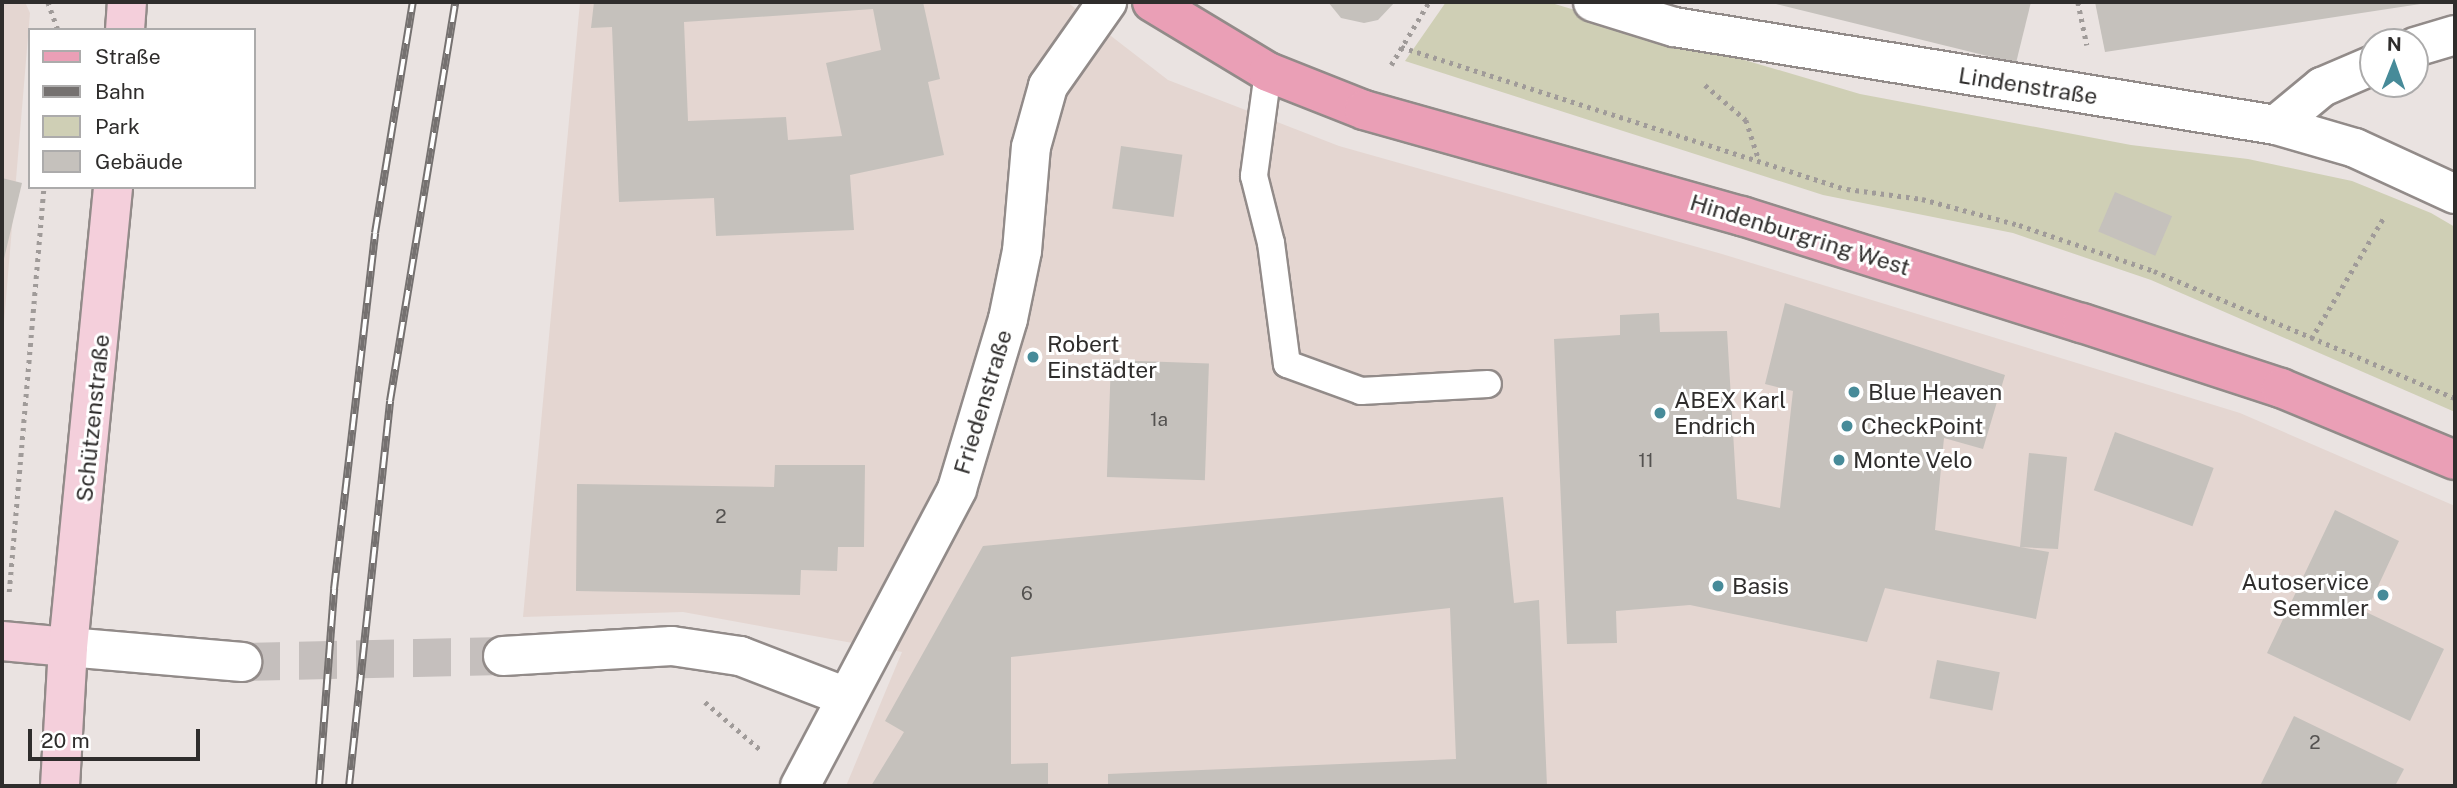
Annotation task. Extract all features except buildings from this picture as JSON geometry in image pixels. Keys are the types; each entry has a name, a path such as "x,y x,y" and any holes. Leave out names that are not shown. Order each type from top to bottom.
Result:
{"main road":[{"path":"125,28 127,2"},
{"name":"Hindenburgring West","path":"1152,2 1268,72 1364,110 1742,216 2254,379 2455,460"},
{"name":"Schützenstraße","path":"60,786 68,647 113,189"},
{"path":"3,641 68,647"}],"street":[{"name":"Friedenstraße","path":"800,785 957,489 1008,319 1022,251 1031,147 1048,86 1107,2"},
{"name":"Lindenstraße","path":"1593,2 1674,27 2276,124 2412,172 2455,194"},
{"path":"2429,43 2455,36"},
{"path":"2276,124 2322,87 2359,71"},
{"path":"503,656 672,646 740,656 846,697"},
{"path":"68,647 242,662"}],"lane":[{"path":"1268,72 1254,176 1271,243 1287,365 1361,391 1488,384"}],"path":[{"path":"48,2 57,28"},
{"path":"1429,2 1401,47 1866,194 1922,199 2019,225 2154,271 2455,398"},
{"path":"1700,80 1746,120 1759,160"},
{"path":"2312,337 2412,172"},
{"path":"3,641 44,189"},
{"path":"700,699 800,785"}],"shaded area":[{"path":"2,2 25,2 30,13 2,346"},
{"path":"580,2 1067,2 1168,80 1339,146 1722,254 2240,413 2455,506 2455,786 846,786 902,652 683,612 523,617"}],"green space":[{"path":"1446,2 1548,2 1860,94 2131,145 2248,159 2352,181 2431,213 2455,227 2455,412 2151,280 2013,233 1823,195 1405,61"}],"tunnel":[{"path":"242,662 503,656"}],"railway":[{"path":"319,786 334,589 375,233 413,2"},
{"path":"349,786 390,401 455,2"}],"place":[{"name":"Robert Einstädter","path":"1033,357"},
{"name":"Blue Heaven","path":"1854,392"},
{"name":"ABEX Karl Endrich","path":"1660,413"},
{"name":"CheckPoint","path":"1847,426"},
{"name":"Monte Velo","path":"1839,460"},
{"name":"Basis","path":"1718,586"},
{"name":"Autoservice Semmler","path":"2383,595"}]}
